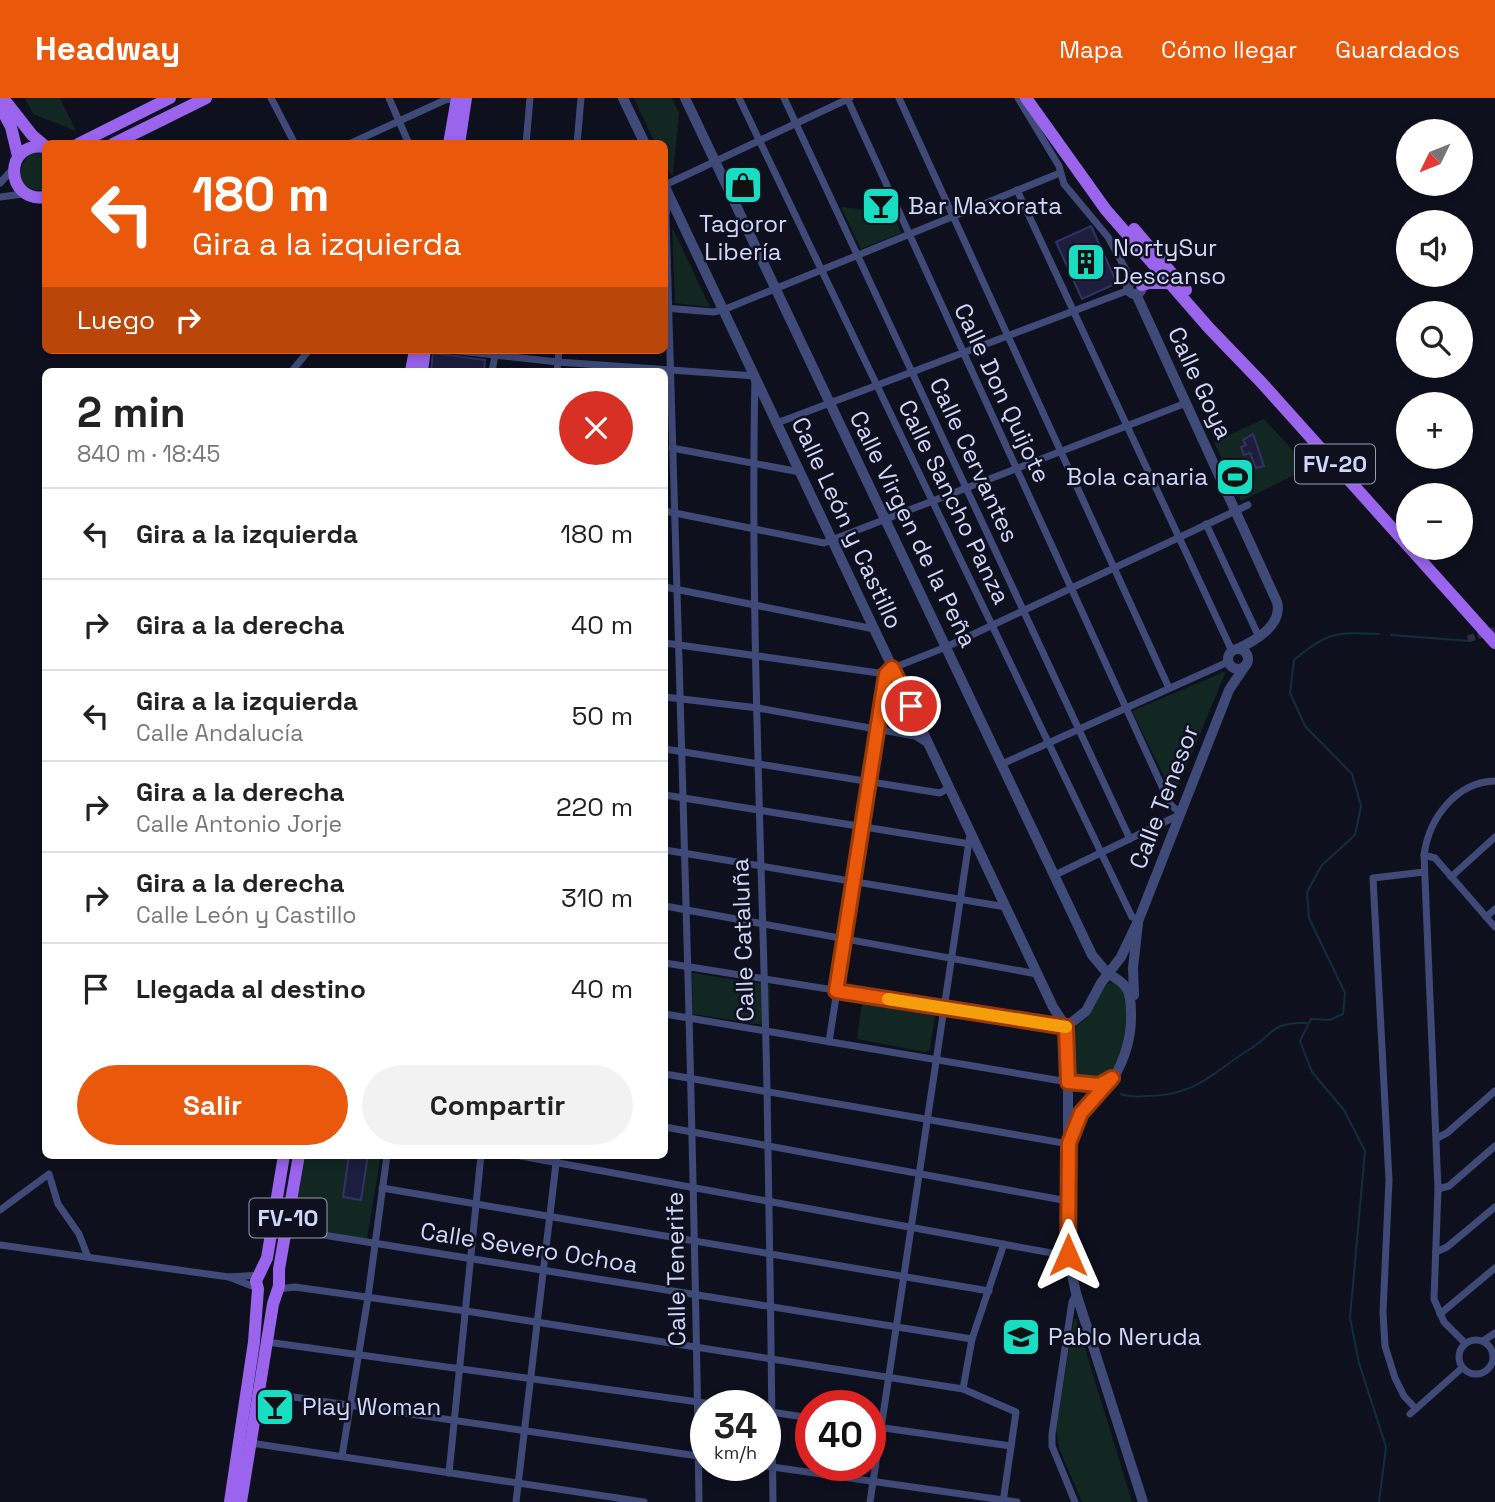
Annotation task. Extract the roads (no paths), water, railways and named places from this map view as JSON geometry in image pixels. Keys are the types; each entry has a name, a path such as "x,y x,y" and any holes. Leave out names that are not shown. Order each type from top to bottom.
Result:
{"main road":[{"path":"3,98 32,135 42,143"},
{"path":"86,140 170,98"},
{"path":"121,140 206,98"},
{"path":"450,140 456,98"},
{"path":"460,140 466,98"},
{"name":"FV-20","path":"1028,98 1074,168 1396,533"},
{"name":"FV-20","path":"1035,98 1106,204"},
{"path":"0,106 11,127 16,182 27,194 42,199"},
{"path":"16,162 31,146 42,146"},
{"path":"1106,204 1153,257 1154,266 1138,287"},
{"path":"1106,204 1115,225 1141,259 1145,276 1138,287"},
{"name":"FV-20","path":"1154,266 1213,327"},
{"path":"1138,287 1168,282"},
{"path":"1138,287 1160,289 1172,295 1197,320 1213,327"},
{"name":"FV-20","path":"1421,560 1495,643"},
{"name":"FV-10","path":"230,1502 254,1342 258,1282 267,1258 283,1159"},
{"name":"FV-10","path":"241,1502 298,1159"},
{"name":"FV-10","path":"258,1282 269,1270 275,1273 278,1287"},
{"path":"258,1282 265,1294 278,1287"}],"street":[{"path":"271,98 293,140"},
{"path":"389,98 407,140"},
{"path":"357,140 444,100 456,98"},
{"path":"526,140 530,98"},
{"path":"577,140 581,98"},
{"path":"623,98 643,140"},
{"name":"Calle Sancho Panza","path":"738,98 1132,917 1139,919"},
{"name":"Calle Cervantes","path":"784,98 1130,839"},
{"path":"668,190 714,162 848,98"},
{"name":"Calle Don Quijote","path":"848,98 908,235 1170,804 1181,814"},
{"path":"899,98 1169,688"},
{"path":"777,423 1138,287 1108,237 1064,184 1059,166 1018,98"},
{"name":"Calle Virgen de la Peña","path":"688,99 714,162 1096,960 1108,974 1123,982 1129,989 1132,1026"},
{"path":"0,183 16,162"},
{"path":"668,308 713,312 723,310 1060,173"},
{"path":"1002,764 1126,708 1232,657 1245,652 1247,664 1237,669 1232,657 1178,537 1017,190"},
{"path":"0,197 27,194"},
{"name":"Calle León y Castillo","path":"668,195 874,629 889,671 929,745 1053,1007 1066,1027"},
{"name":"Calle Goya","path":"1138,287 1186,403 1279,608 1277,618 1232,657"},
{"name":"Calle Tenerife","path":"668,323 672,448 669,512 677,590 684,798 697,1390"},
{"path":"294,368 306,354"},
{"path":"480,354 558,367 614,368"},
{"path":"493,368 495,356"},
{"path":"668,369 755,376"},
{"name":"Calle Cataluña","path":"755,376 753,463 762,979 769,1200 769,1390"},
{"path":"669,512 824,543 1186,403"},
{"path":"672,448 800,472"},
{"path":"668,643 889,671 946,647 1248,505"},
{"path":"1206,524 1258,637"},
{"path":"668,588 874,629"},
{"name":"Calle Goya","path":"1247,664 1258,637"},
{"name":"Calle Tenesor","path":"1229,690 1232,657"},
{"name":"Calle Tenesor","path":"1066,1027 1086,1010 1101,982 1121,957 1127,939 1139,919 1229,690 1247,664"},
{"path":"829,1042 877,730 889,671"},
{"path":"668,697 758,708 915,736 929,745"},
{"path":"668,750 940,793 949,788"},
{"path":"1465,1343 1440,1314 1434,1299 1437,1138 1424,855 1431,830 1446,804 1469,785 1495,781"},
{"path":"668,795 970,844"},
{"path":"1055,875 1181,814"},
{"path":"886,1397 970,831"},
{"path":"1451,877 1495,837"},
{"path":"668,850 1006,907"},
{"path":"1424,855 1434,858 1495,928"},
{"path":"1424,872 1373,878 1389,1180 1383,1312 1385,1346 1395,1378 1413,1411 1462,1368"},
{"path":"668,907 1037,974"},
{"path":"1486,917 1495,909"},
{"name":"Calle Tenesor","path":"1132,1026 1135,1004 1133,968 1139,919"},
{"path":"1096,960 1109,964 1127,939"},
{"path":"668,964 1066,1027 1068,1255 1076,1293 1143,1502"},
{"path":"1048,1025 1053,1018 1053,1007"},
{"path":"668,1014 1068,1082 1099,1085 1112,1078"},
{"path":"1069,1143 1081,1113 1112,1078 1125,1051 1132,1026"},
{"path":"668,1074 1069,1143"},
{"path":"1437,1138 1447,1133 1495,1091"},
{"path":"668,1128 1068,1201"},
{"path":"1438,1189 1449,1186 1493,1151"},
{"path":"342,1457 368,1297 386,1159"},
{"path":"449,1473 481,1159"},
{"path":"516,1502 557,1159 694,1188 1068,1255"},
{"path":"0,1210 49,1174 58,1204 79,1234 88,1257"},
{"path":"382,1188 989,1291"},
{"path":"1436,1252 1447,1247 1495,1207"},
{"name":"Calle Severo Ochoa","path":"286,1229 972,1339"},
{"path":"963,1389 972,1339 1004,1244"},
{"path":"0,1245 258,1282"},
{"path":"1440,1314 1495,1268"},
{"path":"229,1277 258,1282"},
{"path":"278,1287 295,1287 466,1311 963,1389 1016,1412 1003,1501"},
{"path":"1075,1502 1052,1446 1052,1434 1072,1303 1076,1293"},
{"path":"1483,1341 1495,1333"},
{"path":"1474,1339 1483,1341 1494,1349 1493,1360 1488,1369 1480,1373 1470,1373 1462,1368 1459,1350 1474,1339"},
{"path":"267,1342 690,1401"},
{"path":"259,1392 690,1455"},
{"path":"886,1429 1011,1446"},
{"path":"251,1443 644,1502"},
{"name":"Calle Tenerife","path":"698,1502 700,1481"},
{"name":"Calle Cataluña","path":"772,1481 773,1502"},
{"path":"870,1502 873,1481 1017,1502"}],"waterway":[{"path":"1379,634 1342,634 1315,644 1294,660 1290,693 1305,726 1352,774 1361,806 1355,835 1322,865 1307,892 1309,918 1345,993 1343,1014 1330,1020 1311,1019 1300,1041 1312,1072 1344,1110 1365,1151 1350,1318 1359,1363 1386,1447 1379,1502"},
{"path":"1391,635 1470,641"},
{"path":"1121,1094 1134,1097 1179,1092 1214,1074 1274,1030 1286,1024 1307,1023"}],"tunnel":[{"path":"1468,639 1495,630"}],"place":[{"name":"Tagoror Libería","path":"743,185"},
{"name":"Bar Maxorata","path":"881,206"},
{"name":"NortySur Descanso","path":"1086,262"},
{"name":"Bola canaria","path":"1235,477"},
{"name":"Pablo Neruda","path":"1021,1337"},
{"name":"Play Woman","path":"275,1407"}]}
